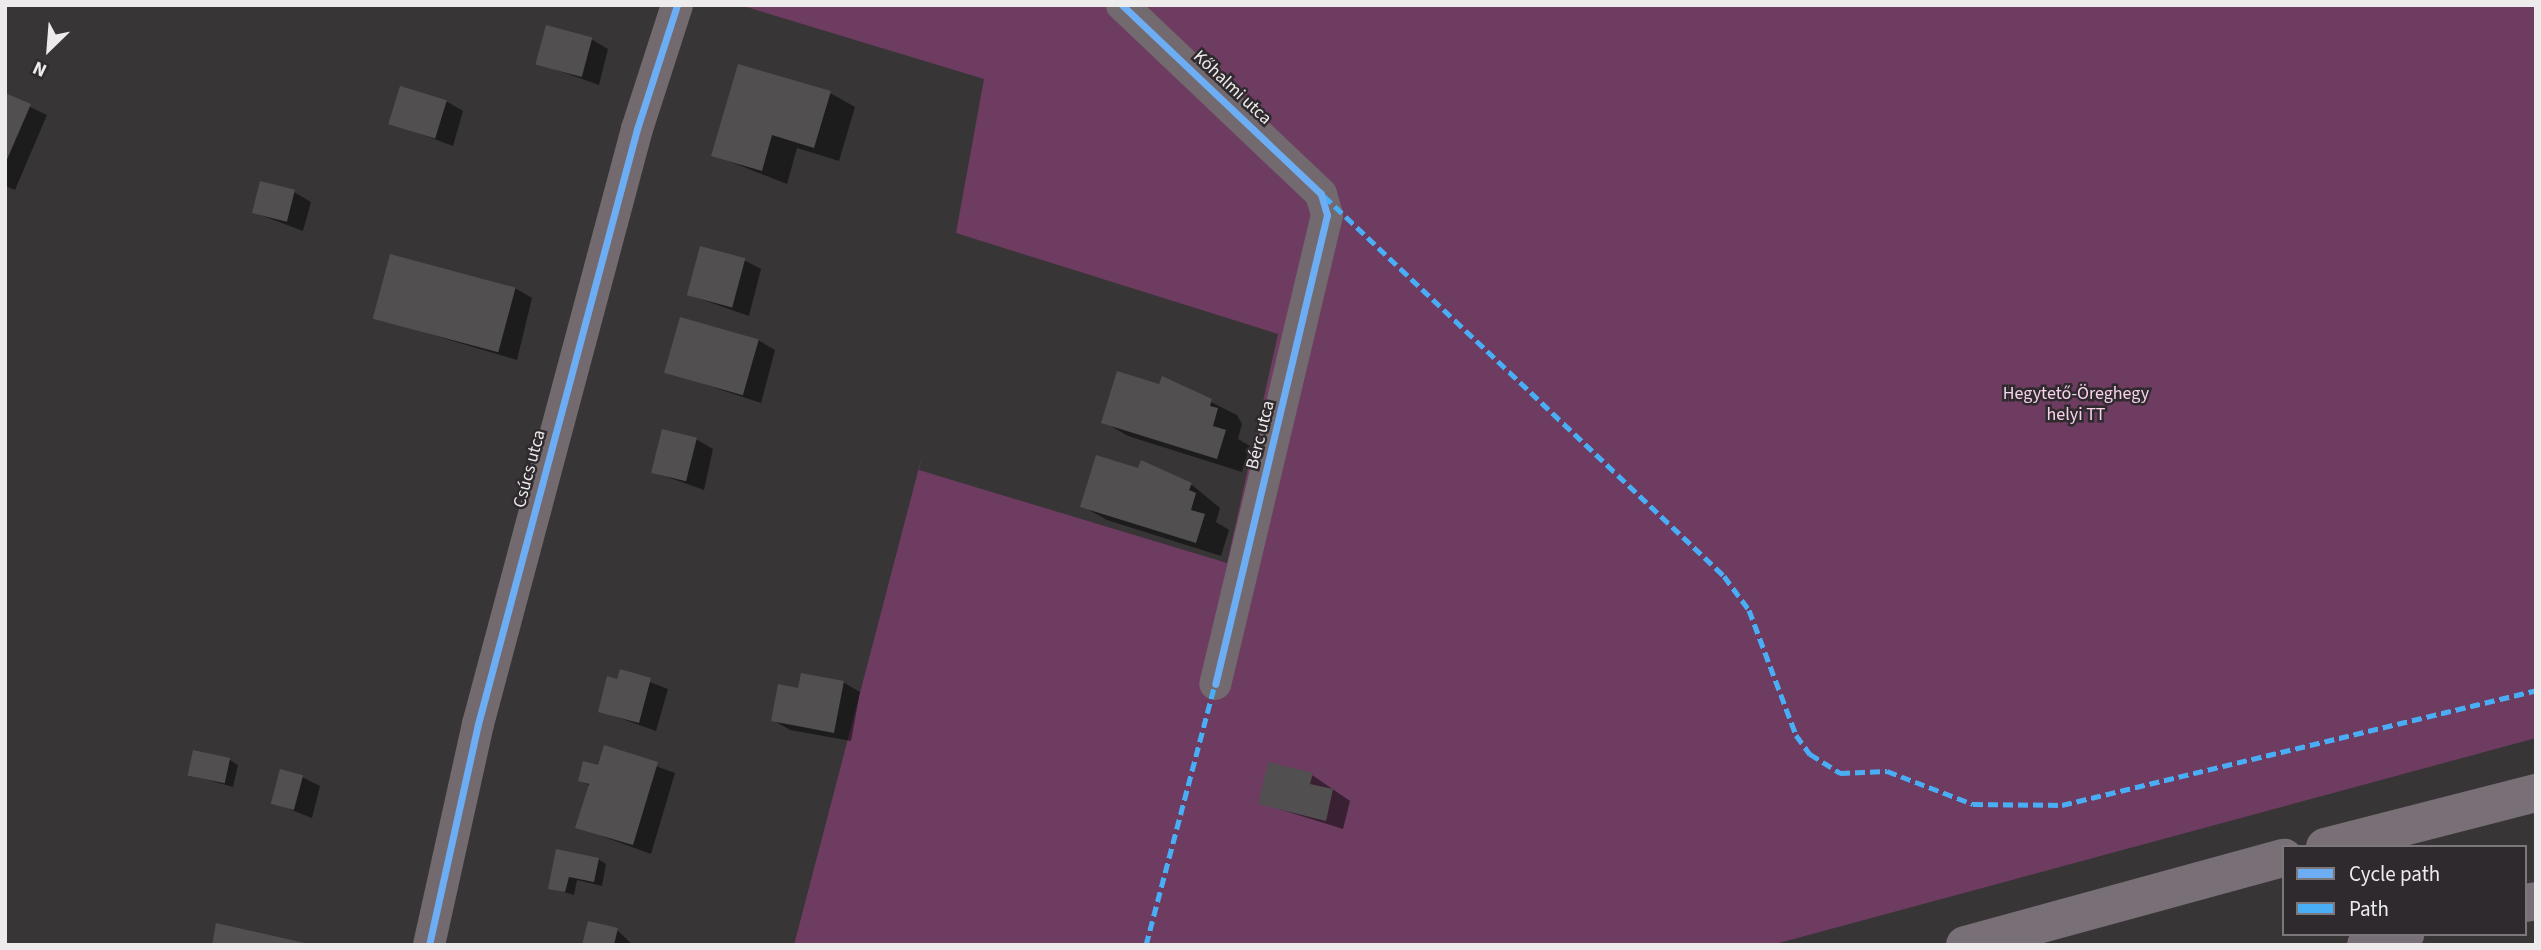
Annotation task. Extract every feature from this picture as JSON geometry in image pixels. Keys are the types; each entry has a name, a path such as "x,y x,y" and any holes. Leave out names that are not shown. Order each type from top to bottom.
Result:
{"highway":[{"path":"2333,845 2536,793"},
{"path":"1965,945 2282,859"},
{"path":"2366,945 2398,936"}],"street":[{"name":"Csúcs utca","path":"429,945 478,724 637,129 677,5"},
{"name":"Kőhalmi utca","path":"1122,5 1321,194"},
{"name":"Bérc utca","path":"1215,684 1327,233 1321,194"}],"green space":[{"name":"Hegytető-Öreghegy helyi TT","path":"740,5 2536,5 2536,738 1772,945 794,945 922,456 919,470 1227,563 1278,334 956,233 984,79"}],"building":[{"path":"546,25 592,37 582,77 535,65"},
{"path":"738,64 831,91 814,148 772,135 762,171 711,156"},
{"path":"400,86 447,100 435,139 388,124"},
{"path":"5,93 31,104 5,164"},
{"path":"260,181 295,190 287,222 252,213"},
{"path":"700,246 745,258 732,307 687,295"},
{"path":"390,254 516,288 498,352 373,319"},
{"path":"680,317 759,340 743,395 664,373"},
{"path":"1117,371 1159,384 1162,376 1212,399 1210,406 1218,408 1213,426 1226,430 1217,459 1101,423"},
{"path":"662,429 697,438 686,481 651,473"},
{"path":"1096,455 1138,468 1141,460 1192,483 1189,490 1196,493 1191,510 1205,514 1196,543 1080,507"},
{"path":"620,669 651,678 639,723 598,712 607,676 617,679"},
{"path":"801,673 844,681 834,733 771,721 778,684 798,688"},
{"path":"604,745 658,762 633,845 575,828 589,784 578,781 583,761 598,765"},
{"path":"193,750 230,758 225,783 188,775"},
{"path":"1268,762 1313,773 1310,784 1333,789 1326,821 1258,804"},
{"path":"280,769 303,775 294,810 271,804"},
{"path":"556,849 599,858 594,882 569,877 565,892 548,889"},
{"path":"588,921 618,928 614,945 582,945"},
{"path":"216,923 309,944 309,945 212,945"}],"marked path":[{"path":"1324,196 1724,576 1749,610 1796,735 1810,754 1840,773 1887,771 1973,804 2062,805 2536,690"},
{"path":"1146,945 1215,684"}],"cycle path":[{"path":"429,945 478,724 637,129 677,5"},
{"path":"1122,5 1321,194 1327,215 1215,684"}]}
